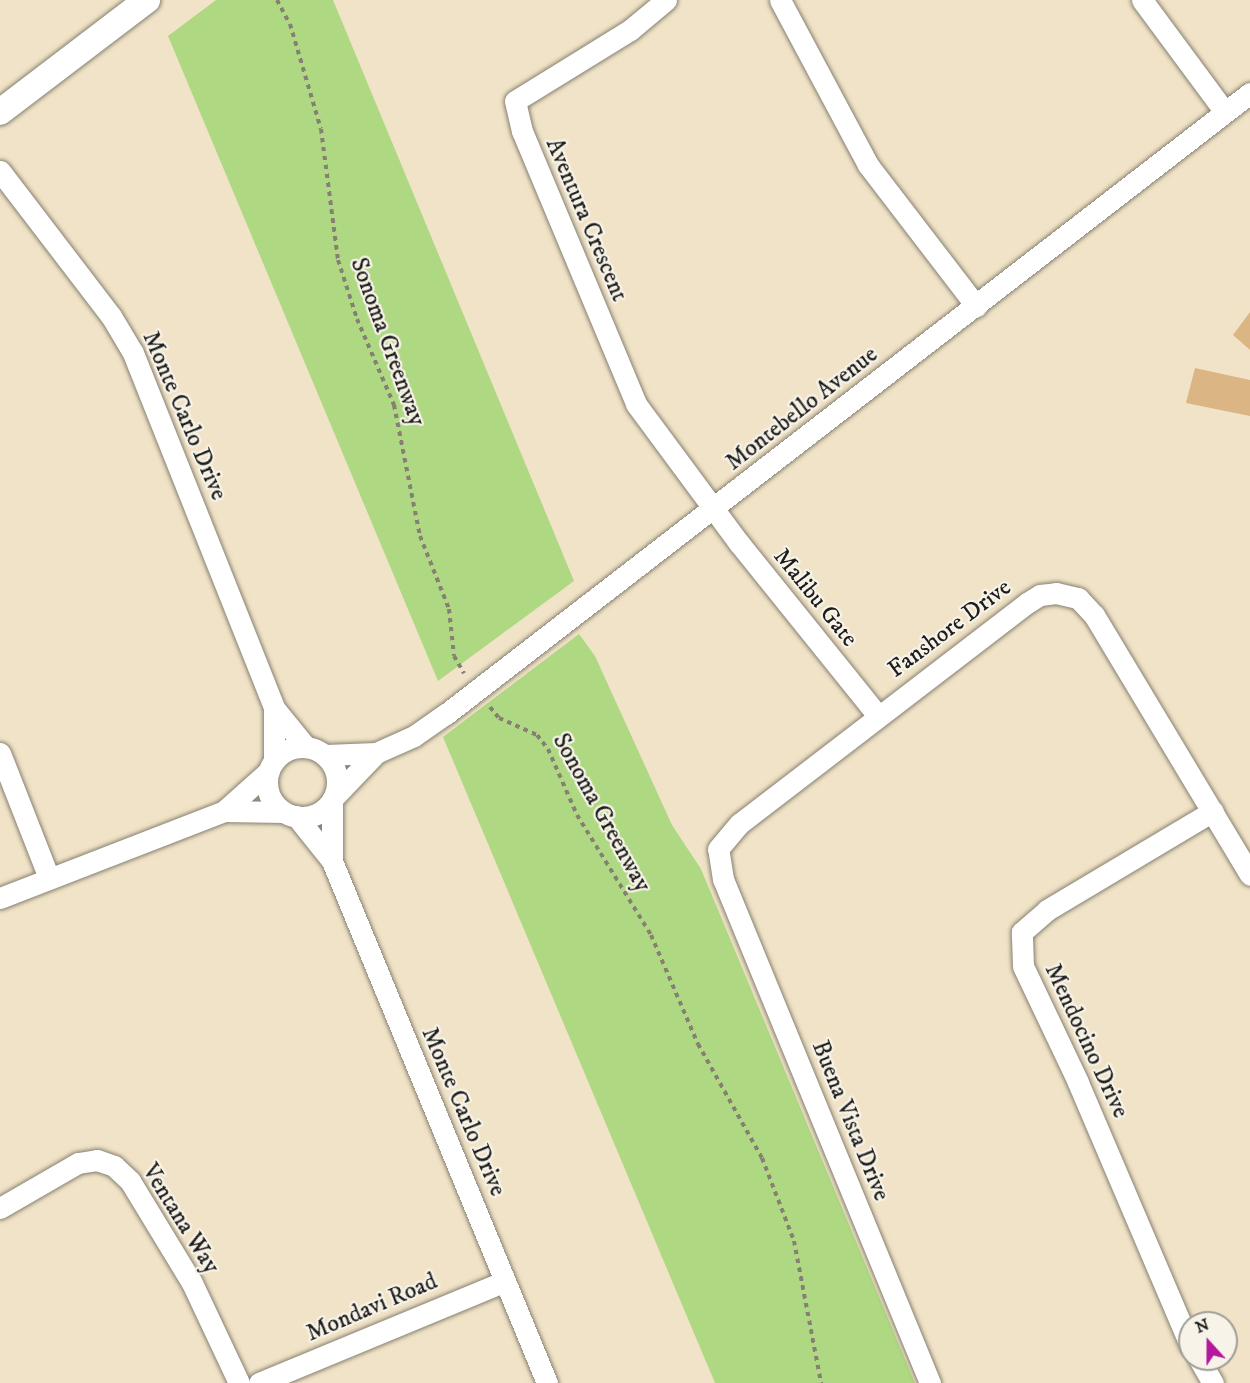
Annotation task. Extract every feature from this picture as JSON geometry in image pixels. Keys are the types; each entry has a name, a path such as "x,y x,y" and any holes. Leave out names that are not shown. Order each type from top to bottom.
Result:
{"street":[{"path":"0,112 147,0"},
{"name":"Aventura Crescent","path":"666,0 630,30 515,101 522,131 636,404 714,510"},
{"path":"780,0 868,165 976,306"},
{"path":"1142,0 1224,111"},
{"name":"Montebello Avenue","path":"325,755 376,753 414,736 477,691 714,510 1250,93"},
{"name":"Monte Carlo Drive","path":"0,171 111,316 134,353 274,708 305,747"},
{"name":"Malibu Gate","path":"714,510 878,717"},
{"name":"Fanshore Drive","path":"723,879 718,849 739,824 1040,595 1056,593 1078,598 1094,615 1250,875"},
{"name":"Monte Carlo Drive","path":"271,766 274,708"},
{"path":"0,898 224,811 288,750 305,747 325,755 336,772 332,800 316,814 224,811"},
{"path":"0,753 49,879"},
{"name":"Montebello Avenue","path":"332,800 376,753"},
{"path":"271,766 269,794 290,814"},
{"name":"Monte Carlo Drive","path":"332,800 332,861"},
{"name":"Mendocino Drive","path":"1178,1317 1083,1093 1023,966 1022,932 1047,910 1213,811"},
{"name":"Monte Carlo Drive","path":"290,814 332,861 547,1383"},
{"name":"Buena Vista Drive","path":"723,879 930,1383"},
{"name":"Ventana Way","path":"0,1208 78,1163 97,1160 114,1166 130,1181 192,1283 238,1383"},
{"name":"Mondavi Road","path":"259,1383 505,1281"}],"path":[{"name":"Sonoma Greenway","path":"277,0 290,24 321,129 331,222 340,268 357,319 394,405 420,536 449,609 454,656 477,691 499,718 537,735 548,749 601,861 651,935 698,1044 762,1158 786,1215 821,1383"}],"green space":[{"path":"216,0 333,0 574,581 438,681 168,36"},
{"path":"579,634 595,656 672,825 701,869 915,1383 715,1383 443,737"}],"building":[{"path":"1250,312 1250,350 1233,335"},
{"path":"1195,368 1250,380 1250,416 1186,403"}]}
